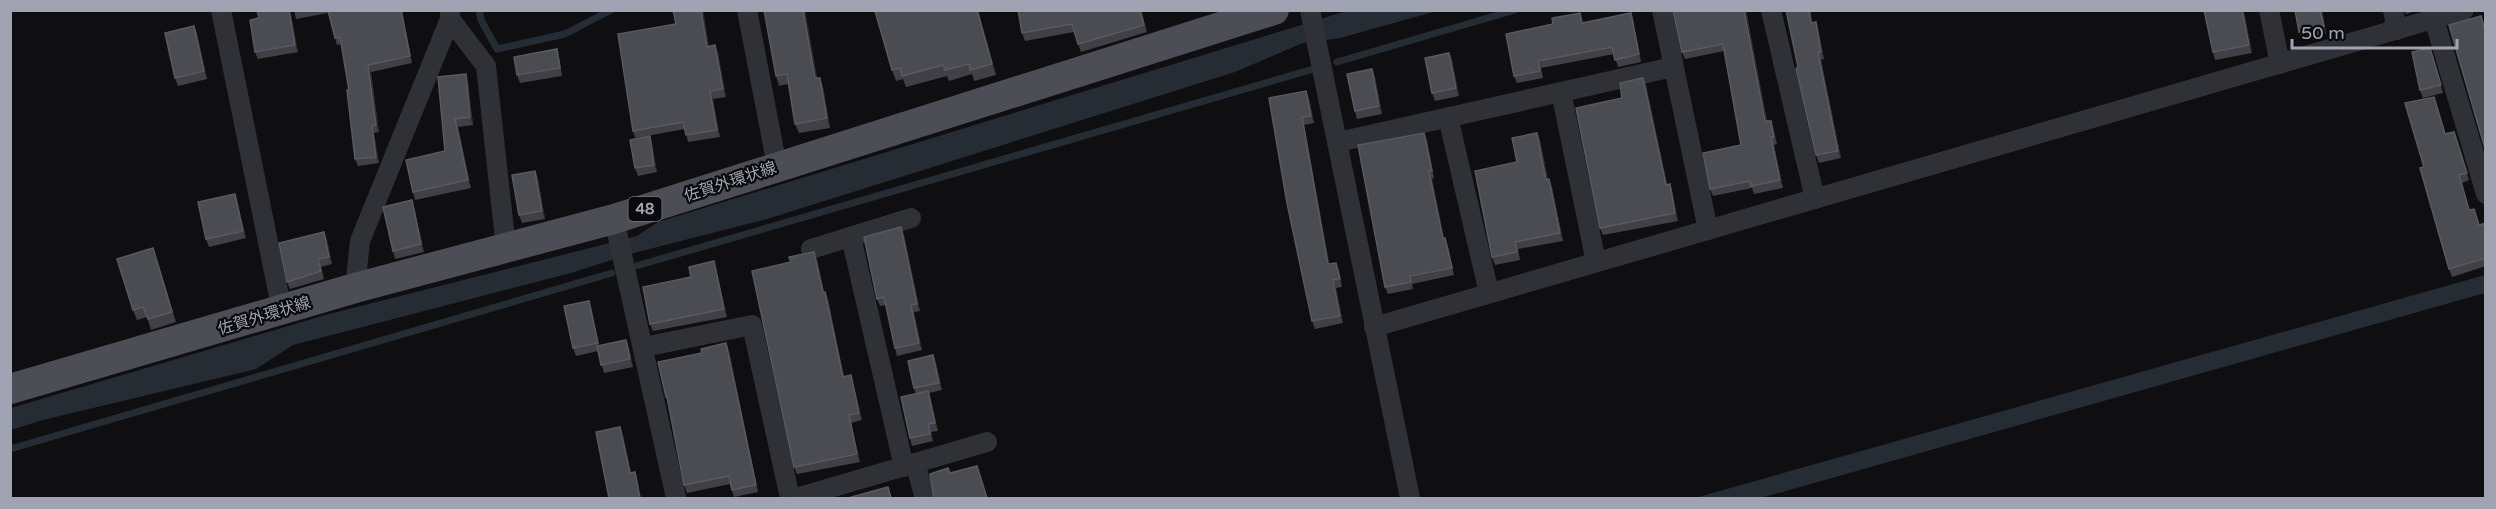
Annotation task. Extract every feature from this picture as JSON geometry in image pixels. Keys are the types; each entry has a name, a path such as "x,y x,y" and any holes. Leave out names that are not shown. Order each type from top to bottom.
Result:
{"main road":[{"name":"佐賀外環状線","path":"10,389 355,288 506,248 616,227 777,166 1274,10"}],"street":[{"path":"221,10 282,310"},
{"path":"747,10 777,166"},
{"path":"1310,10 1410,498"},
{"path":"1662,10 1708,230"},
{"path":"1771,10 1815,199"},
{"path":"2269,10 2280,64"},
{"path":"2393,10 2397,30"},
{"path":"1374,327 2461,11"},
{"path":"450,15 486,66 506,248"},
{"path":"355,288 360,241 450,15"},
{"path":"2434,19 2486,194"},
{"path":"1338,142 1673,67"},
{"path":"1561,92 1596,262"},
{"path":"1448,117 1489,293"},
{"path":"811,249 910,218"},
{"path":"616,227 676,498"},
{"path":"851,237 910,465 925,498"},
{"path":"644,347 752,325 790,498"},
{"path":"798,498 987,442"}],"shaded area":[{"path":"1350,10 1437,11 1340,38 1303,43 1235,72 767,219 634,253 571,273 293,345 256,369 43,420 11,430 11,408 329,314 637,236 658,222"},
{"path":"2485,275 2485,293 1761,498 1695,498"}],"building":[{"path":"257,10 289,10 295,45 255,52 250,20 259,18"},
{"path":"328,10 401,10 410,56 368,65 376,125 372,126 376,157 355,159 347,90 349,90 340,37 335,38"},
{"path":"673,10 701,10 707,47 715,45 723,89 710,91 717,130 686,135 683,122 633,131 618,34 676,24"},
{"path":"764,10 803,10 815,78 820,78 827,118 795,124 787,74 776,76"},
{"path":"977,10 992,64 970,70 969,64 945,70 943,65 902,76 900,68 892,70 875,11"},
{"path":"1018,10 1140,10 1144,25 1078,44 1072,24 1022,33"},
{"path":"1673,10 1744,10 1765,121 1771,121 1774,137 1771,137 1780,180 1751,186 1750,181 1710,189 1703,153 1741,145 1723,44 1682,52"},
{"path":"1786,10 1809,10 1811,23 1816,22 1821,52 1818,52 1838,151 1816,155 1796,69 1798,67"},
{"path":"2204,10 2242,10 2249,45 2213,52"},
{"path":"2295,10 2320,10 2324,26 2299,32"},
{"path":"1580,13 1582,23 1631,13 1639,54 1615,60 1612,47 1538,61 1540,71 1514,76 1506,34 1553,24 1552,18"},
{"path":"2481,16 2484,27 2486,27 2486,152 2449,25"},
{"path":"194,26 204,71 175,78 165,33"},
{"path":"2430,48 2441,85 2420,90 2412,52"},
{"path":"557,49 560,68 517,75 514,57"},
{"path":"1449,53 1456,88 1432,93 1425,58"},
{"path":"1372,69 1379,106 1355,111 1347,74"},
{"path":"466,74 470,117 455,119 468,180 413,192 406,160 445,151 438,77"},
{"path":"1643,78 1666,185 1670,184 1675,213 1600,228 1576,108 1622,98 1620,83"},
{"path":"1306,91 1311,116 1302,117 1328,264 1336,263 1340,279 1333,280 1340,316 1312,321 1287,203 1269,98"},
{"path":"2434,97 2445,134 2454,132 2467,173 2459,175 2469,210 2474,209 2479,225 2486,223 2486,258 2449,269 2420,168 2424,167 2405,103"},
{"path":"1424,133 1443,239 1445,238 1452,268 1410,276 1411,282 1385,287 1358,145"},
{"path":"1537,133 1560,233 1515,242 1517,252 1492,257 1475,171 1517,162 1512,138"},
{"path":"650,136 654,165 635,168 630,140"},
{"path":"535,171 542,211 519,215 512,175"},
{"path":"235,194 243,231 206,239 198,202"},
{"path":"412,200 421,244 393,251 383,207"},
{"path":"901,227 917,304 911,305 919,343 895,348 884,297 877,299 864,237"},
{"path":"324,232 329,257 318,259 321,271 287,282 279,243"},
{"path":"153,248 172,312 148,319 143,307 133,310 117,259"},
{"path":"814,252 843,377 851,375 859,413 849,415 857,454 794,467 752,271 791,262 789,257"},
{"path":"714,261 724,309 650,324 643,287 691,277 689,267"},
{"path":"589,301 598,343 573,348 564,306"},
{"path":"626,340 630,359 601,365 597,346"},
{"path":"726,343 756,485 732,490 729,476 684,485 658,362 702,353 701,349"},
{"path":"933,355 939,383 914,388 908,361"},
{"path":"928,391 935,423 928,424 930,434 910,438 901,397"},
{"path":"620,427 630,473 635,472 640,498 609,498 596,432"},
{"path":"977,466 987,498 934,498 930,474 948,468 950,473"},
{"path":"888,487 891,498 848,498"}],"waterway":[{"path":"479,10 481,20 497,49 565,34 611,10"},
{"path":"1337,62 1515,10"},
{"path":"636,266 1310,70"},
{"path":"10,449 612,273"}]}
